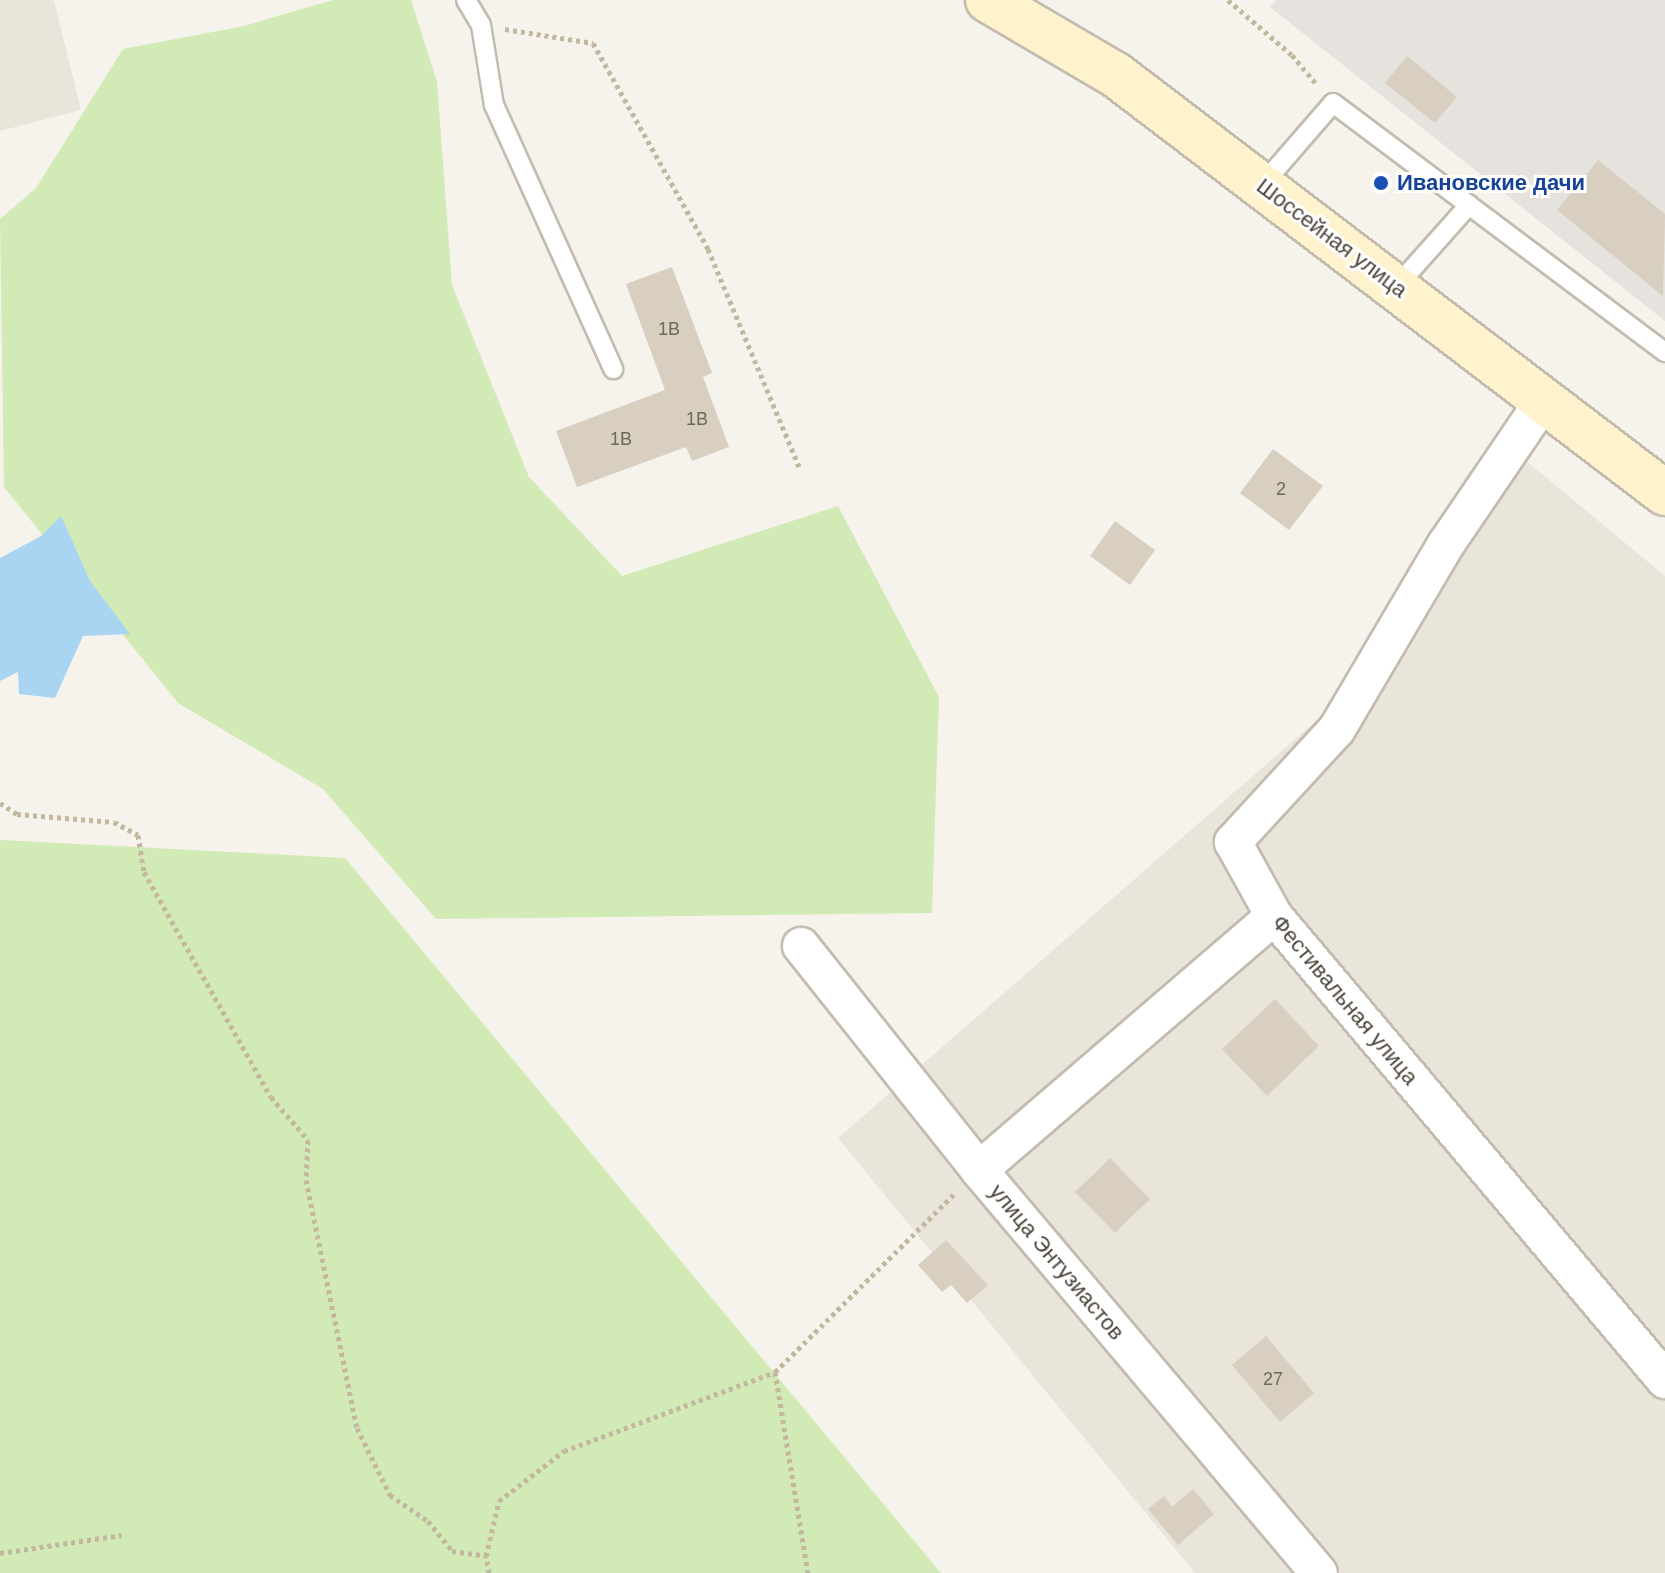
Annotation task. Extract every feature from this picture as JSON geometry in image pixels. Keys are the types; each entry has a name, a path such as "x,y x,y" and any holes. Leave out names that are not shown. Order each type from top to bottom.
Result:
{"main road":[{"name":"Шоссейная улица","path":"988,0 1116,75 1665,493"}],"street":[{"name":"Фестивальная улица","path":"1544,400 1446,544 1337,729 1233,842 1274,916 1665,1380"},
{"path":"979,1170 1274,916"},
{"name":"улица Энтузиастов","path":"801,946 979,1170 1319,1573"}],"lane":[{"path":"466,0 481,25 494,105 613,369"},
{"path":"1262,185 1333,103 1665,352"},
{"path":"1396,287 1469,205"}],"path":[{"path":"1228,0 1292,55 1333,103"},
{"path":"481,25 593,43 708,249 799,467"},
{"path":"0,803 17,814 114,822 138,835 144,872 271,1097 308,1140 306,1180 332,1316 357,1428 370,1455 390,1495 428,1521 452,1551 486,1556"},
{"path":"489,1573 486,1556 499,1501 564,1451 775,1372 979,1170"},
{"path":"775,1372 808,1573"},
{"path":"0,1553 122,1535"}],"shaded area":[{"path":"0,0 54,0 81,110 0,131"},
{"path":"1277,0 1665,0 1665,321 1270,7"},
{"path":"1519,455 1665,576 1665,1573 1195,1573 838,1138 1349,692"}],"green space":[{"path":"333,0 411,0 437,82 452,285 529,477 622,576 838,506 939,697 932,913 436,919 323,789 178,703 4,487 0,219 36,188 123,49 244,26"},
{"path":"0,840 345,858 941,1573 0,1573"}],"water":[{"path":"61,516 90,581 130,634 83,636 55,698 19,694 18,672 0,681 0,558 41,536"}],"building":[{"path":"1407,56 1457,97 1435,123 1385,83"},
{"path":"1598,160 1665,214 1663,296 1557,210"},
{"path":"672,267 712,373 703,377 729,447 692,461 686,447 577,487 556,431 665,390 626,284"},
{"path":"1273,449 1323,486 1289,530 1240,493"},
{"path":"1115,521 1155,550 1130,585 1090,556"},
{"path":"1275,999 1319,1046 1267,1096 1222,1049"},
{"path":"1110,1158 1150,1199 1115,1233 1075,1192"},
{"path":"946,1240 988,1285 967,1303 951,1285 942,1292 918,1265"},
{"path":"1266,1336 1314,1393 1280,1422 1232,1365"},
{"path":"1193,1489 1214,1514 1178,1545 1148,1509 1164,1496 1172,1507"}],"place":[{"name":"Ивановские дачи","path":"1381,183"}]}
